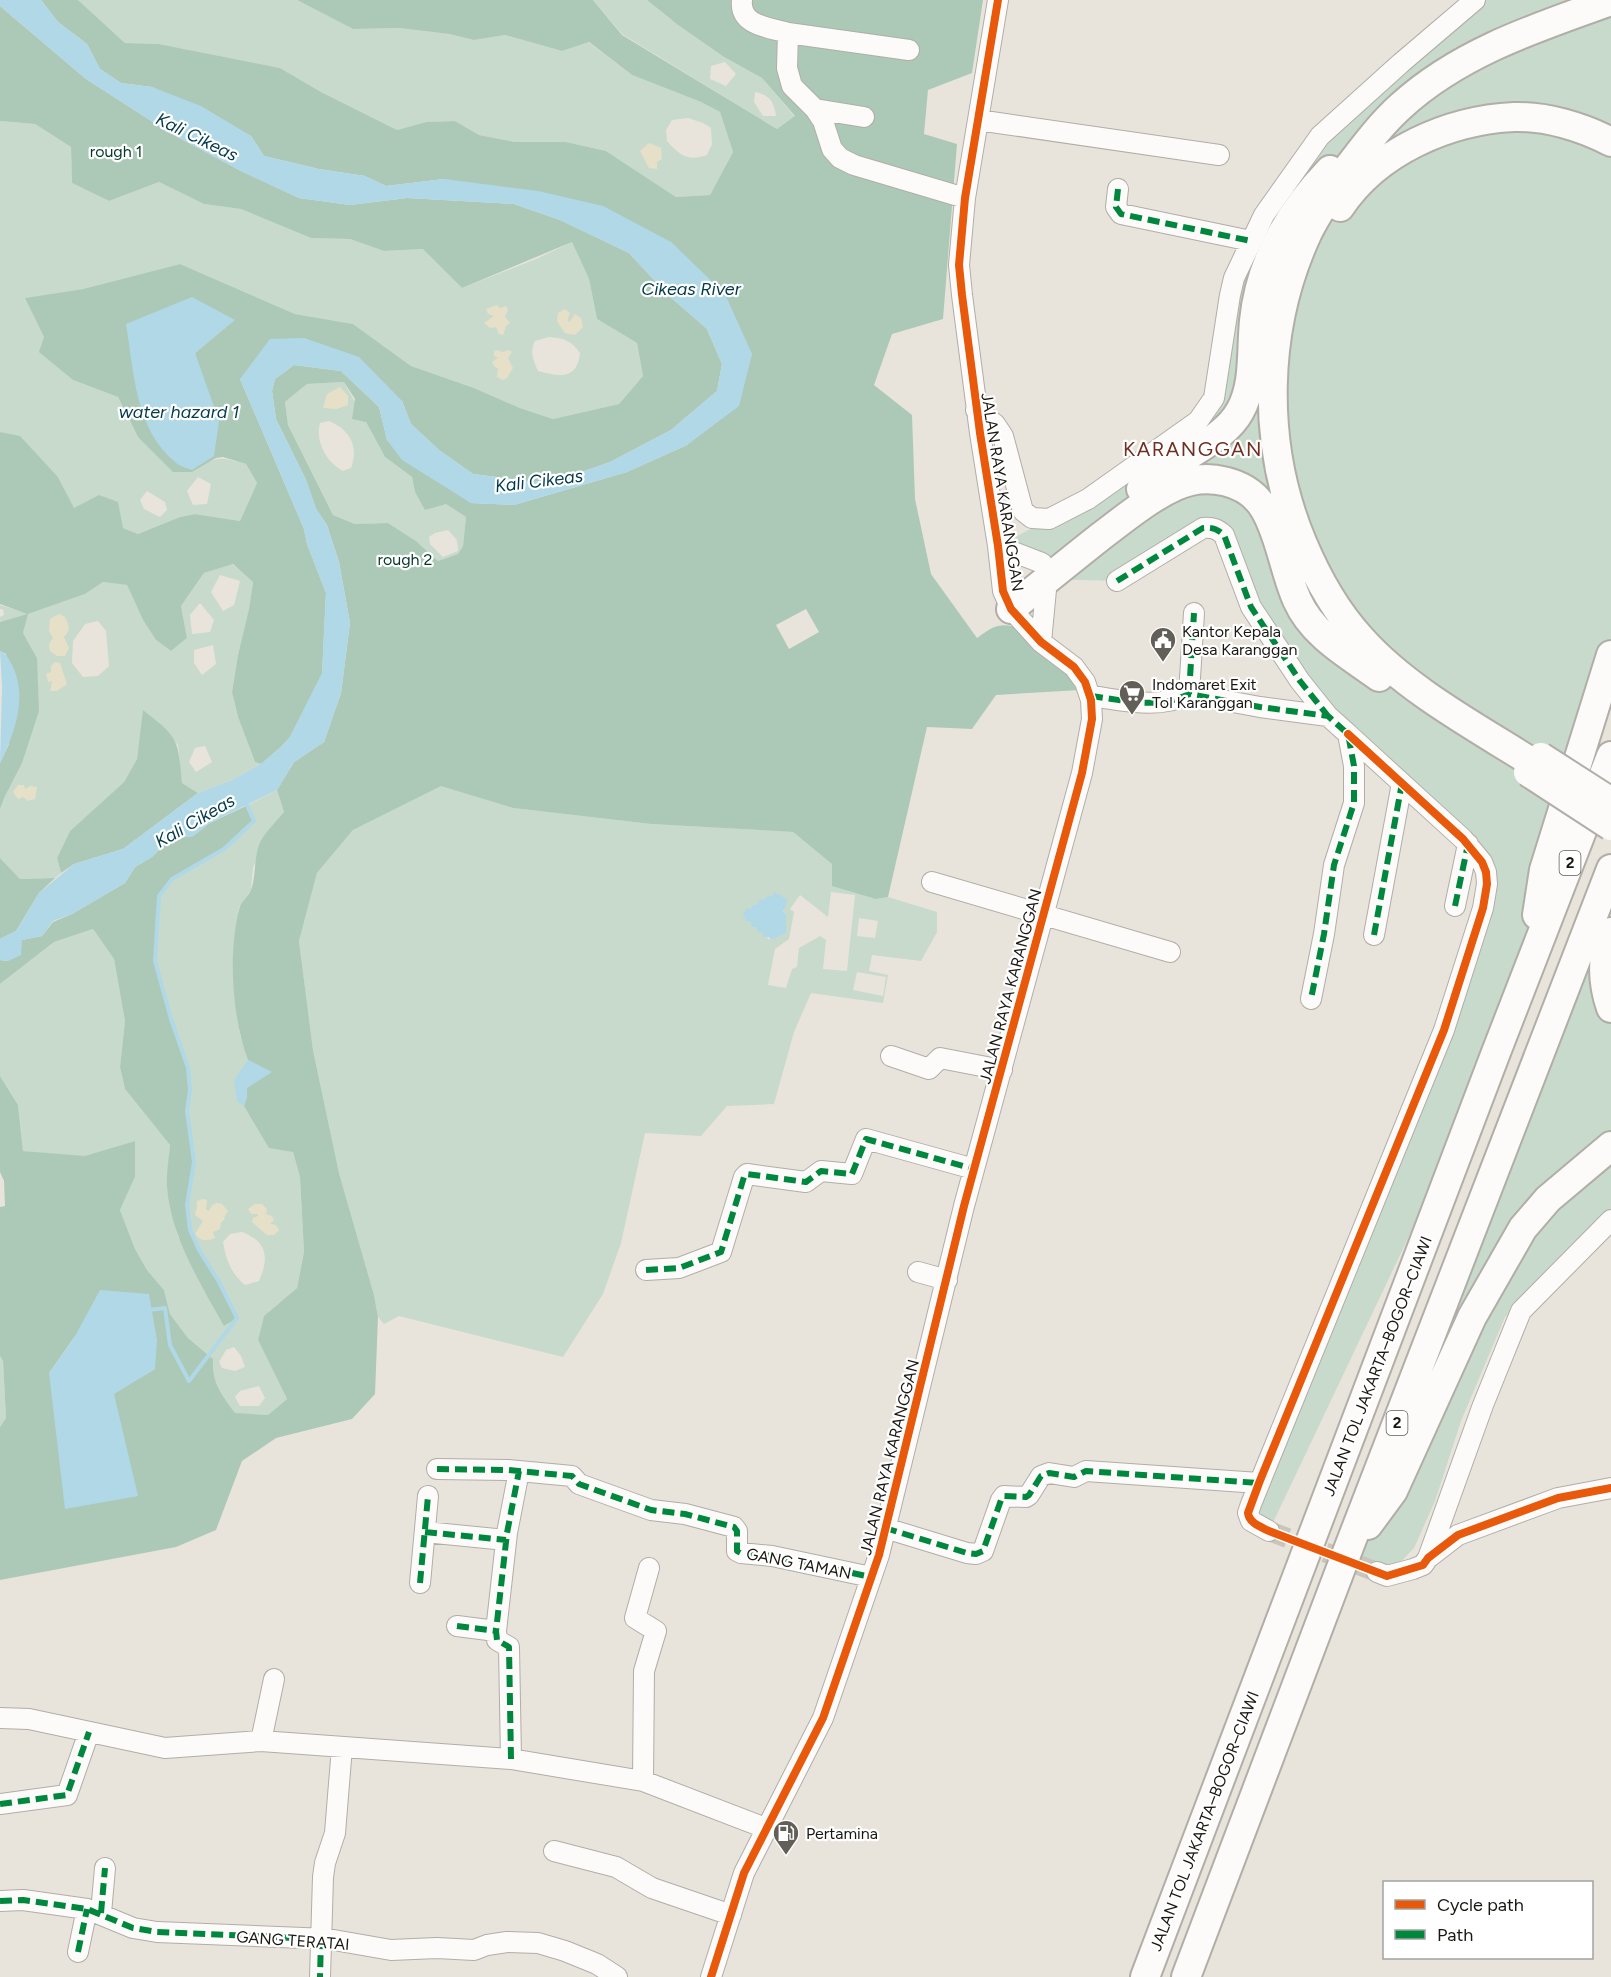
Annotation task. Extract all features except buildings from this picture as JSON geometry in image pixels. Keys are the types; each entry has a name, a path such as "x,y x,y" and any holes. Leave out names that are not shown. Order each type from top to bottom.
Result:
{"highway":[{"path":"1611,1 1526,31 1482,52 1440,77 1401,105 1369,139 1328,196 1308,232 1284,302 1276,338 1272,389 1274,429 1281,473 1292,516 1312,566 1328,595 1361,639 1385,664 1414,687 1611,814"},
{"path":"1611,142 1598,135 1558,122 1516,117 1479,121 1426,137 1393,156 1348,195 1316,245 1302,280 1291,325 1286,368 1286,416 1298,492 1314,536 1335,578 1363,619 1394,654 1611,826"},
{"path":"1007,600 1227,428 1234,420 1246,398 1254,318 1260,285 1277,239 1309,192 1332,167 1369,139"},
{"path":"1045,571 1176,486 1191,481 1229,482 1244,488 1264,507 1298,601 1325,639 1406,697 1611,802"},
{"path":"1529,970 1544,870 1611,655"},
{"name":"JALAN TOL JAKARTA–BOGOR–CIAWI","path":"1145,1977 1490,1066 1611,756"},
{"name":"2","path":"1186,1977 1347,1552 1611,869"},
{"path":"1611,932 1604,955 1603,968 1611,1008"},
{"path":"1347,1552 1393,1491 1472,1317 1523,1228 1548,1199 1611,1146"}],"street":[{"path":"742,0 743,14 750,22 788,33 909,50"},
{"name":"JALAN RAYA KARANGGAN","path":"711,1977 744,1873 823,1718 871,1577 975,1169 1082,773 1092,719 1091,696 1085,682 1074,667 1041,642 1007,600 976,410 959,265 965,198 998,0"},
{"path":"976,410 994,424 1003,436 1023,511 1032,518 1049,519 1088,499 1198,421 1214,398 1234,278 1264,214 1320,136 1475,0"},
{"path":"788,33 787,68 792,86 815,109 823,121 832,148 840,158 854,165 965,198"},
{"path":"815,109 864,117"},
{"path":"978,120 1219,155"},
{"path":"1118,189 1116,207 1121,214 1251,241"},
{"path":"1117,581 1203,528 1212,527 1219,531 1224,535 1251,607 1295,673 1328,716 1468,844 1482,862 1486,872 1483,908 1444,1030 1248,1513 1251,1521 1269,1532"},
{"path":"998,546 1045,571 1041,642"},
{"path":"1189,694 1194,613"},
{"path":"1091,696 1161,704 1189,694 1328,716"},
{"path":"1311,999 1324,934 1334,865 1354,803 1354,766 1348,734"},
{"path":"1374,935 1402,783"},
{"path":"1455,906 1468,844"},
{"path":"932,882 1170,952"},
{"path":"891,1056 929,1069 940,1058 1002,1070"},
{"path":"646,1270 680,1268 719,1253 723,1248 744,1177 747,1174 806,1182 820,1171 852,1174 866,1139 975,1169"},
{"path":"1377,1572 1387,1576 1400,1573 1423,1565 1428,1558 1483,1405 1521,1311 1611,1220"},
{"path":"918,1272 947,1280"},
{"name":"GANG TAMAN","path":"437,1470 502,1469 572,1476 579,1484 651,1510 686,1514 734,1527 737,1531 737,1551 741,1553 871,1577"},
{"path":"511,1759 509,1649 497,1640 496,1631 506,1540 519,1471"},
{"path":"885,1528 976,1554 983,1551 1004,1496 1026,1497 1041,1476 1049,1473 1074,1477 1086,1471 1259,1483"},
{"path":"1428,1558 1458,1535 1558,1498 1611,1488"},
{"path":"420,1583 428,1496"},
{"path":"425,1532 506,1540"},
{"path":"643,1781 644,1671 656,1631 635,1618 649,1568"},
{"path":"457,1626 496,1631"},
{"path":"261,1741 274,1679"},
{"path":"0,1718 29,1719 165,1748 261,1741 511,1759 643,1781 768,1829"},
{"path":"0,1804 68,1795 89,1732"},
{"path":"320,1977 323,1877 335,1833 342,1747"},
{"path":"554,1851 616,1867 652,1888 731,1915"},
{"path":"78,1952 94,1911 105,1868"},
{"name":"GANG TERATAI","path":"0,1901 23,1900 94,1911 133,1928 157,1932 345,1941 391,1950 436,1948 474,1950 507,1942 538,1943 597,1964 617,1977"}],"green space":[{"name":"rough 2","path":"41,0 78,0 125,43 159,44 280,68 321,92 397,130 426,122 455,121 479,135 515,142 566,142 606,151 676,197 710,195 733,152 720,112 701,102 632,75 589,42 562,51 505,35 474,40 449,34 399,28 353,29 297,0 593,0 622,35 777,129 795,116 762,78 724,57 647,0 983,0 972,73 928,90 924,134 957,144 943,319 892,334 874,385 912,415 915,499 931,574 977,638 998,626 1010,626 1022,630 1055,658 1080,690 996,695 972,729 927,727 888,897 876,899 832,886 832,864 793,832 651,824 513,808 441,786 353,830 317,873 299,941 313,1050 339,1173 374,1295 378,1317 375,1394 352,1419 276,1438 242,1461 216,1530 176,1547 0,1580 0,1427 6,1418 3,1361 0,1356 0,1207 5,1206 4,1181 0,1172 0,1076 18,1105 23,1151 85,1156 135,1141 135,1177 120,1210 135,1249 147,1270 164,1290 170,1314 188,1338 213,1359 218,1388 235,1413 268,1415 287,1399 258,1340 264,1316 297,1288 304,1252 300,1177 293,1152 269,1148 244,1106 247,1097 246,1088 271,1072 248,1060 243,1043 238,1025 233,986 234,946 240,907 251,890 259,845 284,812 277,790 294,762 324,742 341,693 350,623 339,562 327,525 316,509 306,480 276,419 272,391 275,379 294,365 341,371 379,407 387,440 471,503 514,505 627,472 687,445 752,354 671,242 444,179 386,186 365,176 319,169 264,156 251,136 152,87 121,83 100,69 87,44 58,22","holes":["344,382 355,399 352,419 366,422 385,457 412,477 415,492 425,510 446,504 466,517 463,546 458,554 438,561 416,541 388,523 355,524 333,515 288,425 285,402 307,384","806,609 819,632 789,649 776,625","75,1336 155,1369 114,1393 49,1373"]},
{"path":"78,0 297,0 353,29 399,28 449,34 474,40 505,35 562,51 588,42 632,75 701,102 720,112 733,152 710,195 676,197 606,151 566,142 515,142 479,135 455,121 426,122 397,130 321,92 280,68 159,44 125,43","holes":["688,118 711,128 712,144 707,155 694,158 684,156 667,141 666,130 672,120"]},
{"path":"593,0 647,0 724,57 762,78 795,117 777,129 622,34","holes":["725,62 736,74 726,86 710,79 711,66","755,92 770,100 776,116 763,116 754,102"]},
{"path":"1474,0 1611,0 1526,31 1493,47 1611,3 1611,655 1572,780 1458,705 1414,672 1372,631 1351,604 1333,575 1317,545 1294,480 1288,447 1286,415 1294,313 1302,280 1328,226 1347,196 1328,196 1303,247 1288,287 1276,337 1272,375 1272,413 1276,452 1295,526 1310,561 1334,604 1385,665 1360,663 1406,697 1567,797 1544,870 1529,970 1495,1055 1269,1531 1251,1521 1248,1513 1444,1030 1483,908 1487,884 1486,872 1478,855 1463,839 1328,716 1300,681 1251,607 1224,536 1217,530 1203,528 1117,581 1047,579 1129,515 1176,486 1163,474 1042,563 998,546 1088,499 1199,420 1214,398 1234,278 1264,215 1320,136"},
{"name":"rough 1","path":"0,6 86,79 170,133 241,171 299,198 350,205 407,198 514,204 560,220 629,253 668,295 707,329 722,364 717,391 671,430 610,462 573,475 534,482 473,474 439,450 411,424 402,401 304,338 240,379 304,529 307,544 326,593 322,674 290,737 261,764 255,762 238,717 232,692 253,582 233,564 204,573 181,606 187,638 171,651 156,640 143,620 127,585 103,582 85,594 28,614 23,633 37,658 39,711 22,763 0,809 0,763 9,744 6,654 0,651 0,622 27,614 0,604 0,432 20,436 58,477 74,508 99,495 118,502 123,528 138,534 180,517 195,514 240,521 257,483 246,464 223,457 216,458 192,472 173,472 138,437 118,397 73,380 39,352 44,337 25,298 83,289 180,264 295,314 353,324 411,366 553,419 619,404 643,376 637,343 597,319 589,279 572,242 462,288 423,249 384,251 350,239 311,238 241,209 204,204 159,182 109,201 72,183 71,147 35,124 0,121","holes":["234,320 195,353 200,371 126,324"]},
{"path":"0,121 35,124 71,147 72,183 109,201 159,182 204,204 241,209 311,238 350,239 384,251 424,249 462,288 572,242 589,279 597,319 637,343 643,376 619,404 553,419 411,366 353,324 295,314 180,264 83,289 26,298 44,337 73,380 118,397 138,437 192,472 218,459 246,464 257,483 240,521 195,514 180,517 138,534 74,509 58,477 20,437 0,432","holes":["549,337 567,341 580,353 578,362 571,372 553,375 538,371 533,356 533,345 535,341","198,477 211,484 207,504 193,505 187,491","147,491 165,502 167,510 160,517 144,509 140,500"]},
{"path":"344,382 385,457 412,477 415,492 446,504 466,517 463,546 458,554 438,561 416,541 388,523 355,524 333,515 288,425 285,402 307,384","holes":["329,421 347,434 353,446 351,468 343,471 327,457 319,437 320,423","448,530 457,540 458,551 443,557 430,544 429,537"]},
{"path":"232,564 253,581 232,692 238,717 255,762 261,764 232,780 198,793 182,783 178,745 144,711 137,759 124,782 70,831 57,858 61,873 55,878 20,879 0,858 0,809 37,658 23,633 27,614 0,622 0,617 4,615 0,605 28,614 85,594 103,582 127,585 143,620 156,640 171,651 187,638 181,606 204,573","holes":["220,575 240,581 234,605 223,611 211,592","200,603 214,620 210,632 192,634 190,615","98,621 106,631 109,666 98,676 83,677 72,663 73,641 85,624","213,645 216,664 202,675 194,663 194,650","205,746 212,762 196,772 189,762 195,748"]},
{"path":"143,710 164,727 174,740 179,757 182,783 198,793 123,849 74,864 61,873 57,858 70,831 124,782 137,759"},
{"path":"441,785 513,808 651,824 793,832 876,899 888,897 937,912 937,932 921,961 872,955 869,971 888,975 883,1003 811,993 794,1032 774,1104 727,1106 701,1136 645,1133 621,1243 603,1294 563,1357 399,1316 384,1324 378,1317 374,1295 339,1173 313,1050 299,941 317,873 353,830","holes":["831,892 855,895 847,971 823,969 826,940 820,936 799,948 797,967 792,969 786,988 768,985 775,949 789,939 794,912 790,909 800,895 828,917","772,897 786,914 786,933 770,940 751,922 746,921 751,909","859,918 878,921 875,938 857,936","857,972 886,977 883,996 853,990"]},
{"path":"277,790 284,812 253,867 251,890 239,907 234,954 234,993 240,1035 248,1060 272,1072 244,1106 253,1120 293,1152 300,1177 304,1252 297,1288 264,1316 258,1340 287,1399 268,1415 235,1414 216,1382 213,1359 188,1338 170,1314 164,1290 147,1270 135,1249 120,1210 135,1177 135,1141 85,1157 23,1151 18,1105 0,1076 0,984 54,942 93,929 114,959 125,1021 120,1067 125,1089 170,1145 167,1187 178,1237 237,1317 190,1230 187,1205 194,1162 187,1111 190,1090 188,1068 171,1019 155,961 159,896 172,879 254,821 248,805","holes":["206,1207 209,1211 212,1208 225,1218 213,1232 202,1225 203,1221 195,1212 197,1209","242,1232 251,1236 261,1246 265,1258 259,1281 245,1285 233,1271 223,1242 230,1234","234,1347 245,1367 235,1371 222,1368 219,1362 226,1350","259,1386 265,1398 259,1406 240,1406 235,1397 240,1391"]},
{"path":"248,805 254,821 224,849 172,879 159,896 155,961 171,1019 188,1068 190,1090 187,1111 194,1162 187,1205 190,1230 237,1318 224,1326 188,1259 174,1224 167,1187 170,1145 125,1089 120,1067 125,1021 114,959 93,929 54,942 0,984 0,960 8,961 22,940 42,936 53,922 72,914 125,883 135,867 152,857 170,839 193,836 210,823"},
{"path":"0,858 20,879 55,878 39,893 16,931 0,939"},
{"path":"1611,932 1611,1209 1538,1286 1505,1317 1461,1421 1435,1501 1414,1548 1387,1576 1344,1560 1583,941"},
{"path":"0,1356 3,1361 6,1418 0,1427"}],"sand":[{"path":"649,143 661,148 662,159 657,162 657,169 649,168 640,151"},
{"path":"497,305 500,308 506,306 508,310 505,317 510,323 506,326 503,335 499,334 496,327 490,328 484,323 494,316 488,314 486,309"},
{"path":"565,309 570,313 569,323 575,314 581,318 583,327 575,335 565,333 557,321 558,313"},
{"path":"494,351 512,352 508,358 513,368 503,380 497,377 498,369 492,362 498,358 494,356"},
{"path":"340,387 348,396 348,405 337,409 323,408 327,394"},
{"path":"59,614 65,617 68,625 68,632 64,637 69,648 65,656 57,656 50,651 49,644 53,638 49,631 50,619"},
{"path":"55,662 60,663 67,684 57,691 50,691 52,681 48,682 46,674 51,672 51,666"},
{"path":"18,785 24,785 25,789 30,786 37,787 35,799 28,801 23,797 18,799 13,792"},
{"path":"207,1200 206,1210 209,1211 212,1205 217,1203 222,1204 228,1211 221,1222 220,1229 213,1232 215,1238 209,1240 204,1240 195,1234 203,1221 195,1215 197,1201"},
{"path":"255,1204 262,1204 267,1209 266,1214 272,1216 274,1220 270,1224 276,1225 279,1230 274,1235 267,1235 252,1222 258,1214 251,1214 248,1209"}],"water":[{"name":"Cikeas River","path":"0,0 41,0 58,22 87,44 100,69 121,83 152,87 201,106 251,136 264,156 319,169 365,176 386,186 444,179 538,191 603,206 671,242 725,294 752,354 739,406 687,445 627,472 514,505 471,503 402,460 387,440 379,407 341,371 294,365 275,379 272,391 276,419 306,480 316,509 327,525 339,562 350,623 341,693 324,742 294,762 277,790 210,823 193,836 170,839 152,857 135,867 125,883 72,914 53,921 42,936 22,940 21,955 8,961 0,960 0,939 16,931 39,893 74,864 123,849 198,793 232,780 261,764 290,737 322,673 326,593 307,544 304,529 240,379 270,339 304,338 359,357 402,401 411,424 439,450 473,474 534,482 573,475 610,462 671,430 717,391 722,364 707,329 668,295 629,253 560,220 514,204 407,198 350,205 299,198 241,171 170,133 86,79 0,6"},
{"name":"water hazard 1","path":"192,297 235,320 195,353 219,421 214,456 192,470 175,462 162,449 144,416 134,380 126,324"},
{"path":"0,651 8,658 17,677 19,702 15,727 0,763 2,686"},
{"path":"774,892 788,900 783,911 786,914 786,933 771,940 769,937 764,937 762,932 758,932 756,927 752,927 751,922 746,921 743,914 747,908 751,909 753,905 757,905 760,899 772,897"},
{"path":"248,1060 272,1072 247,1088 244,1106 237,1101 234,1080"},
{"path":"100,1290 149,1294 157,1340 155,1369 114,1394 138,1496 65,1509 49,1373 75,1336"}],"waterway":[{"name":"Kali Cikeas","path":"149,1310 165,1308 170,1345 189,1381 237,1318 190,1230 187,1205 194,1162 187,1111 190,1090 188,1068 171,1019 155,961 159,896 172,879 224,849 254,821 246,803"}],"tunnel":[{"path":"1269,1531 1377,1572"}],"marked path":[{"path":"1118,189 1116,207 1121,214 1251,241"},
{"path":"1117,581 1203,528 1219,531 1224,535 1251,607 1300,681 1328,716"},
{"path":"1189,694 1194,613"},
{"path":"1091,696 1153,703 1165,702 1189,694 1328,716 1348,734 1354,766 1354,803 1334,865 1324,934 1311,999"},
{"path":"1374,935 1402,783"},
{"path":"1455,906 1468,844"},
{"path":"646,1270 679,1268 721,1252 744,1177 747,1174 806,1182 821,1171 852,1174 866,1139 974,1169"},
{"path":"437,1469 508,1470 572,1476 579,1484 651,1510 685,1514 734,1527 737,1531 737,1551 741,1553 772,1556 871,1577"},
{"path":"511,1759 509,1647 497,1640 496,1631 507,1533 519,1471"},
{"path":"885,1528 976,1554 983,1551 1004,1496 1026,1497 1041,1476 1049,1473 1074,1477 1086,1471 1259,1483"},
{"path":"420,1583 428,1496"},
{"path":"425,1532 506,1540"},
{"path":"457,1626 496,1631"},
{"path":"0,1804 67,1795 89,1732"},
{"path":"101,1913 105,1868"},
{"path":"0,1901 23,1900 87,1909 133,1928 157,1932 321,1939 320,1977"},
{"path":"78,1952 87,1909"}],"cycle path":[{"path":"711,1977 744,1873 823,1718 879,1555 964,1206 1082,773 1092,719 1091,700 1085,682 1074,667 1041,642 1011,609 1003,591 980,433 959,265 965,198 998,0"},
{"path":"1348,734 1463,839 1482,862 1487,884 1483,908 1444,1030 1259,1483 1248,1513 1249,1516 1256,1524 1269,1531 1387,1576 1423,1565 1428,1558 1458,1535 1558,1498 1611,1488"}],"place":[{"name":"Kantor Kepala Desa Karanggan","path":"1163,663"},
{"name":"Indomaret Exit Tol Karanggan","path":"1132,716"},
{"name":"Pertamina","path":"786,1856"}],"district":[{"name":"KARANGGAN","path":"1193,449"}]}
